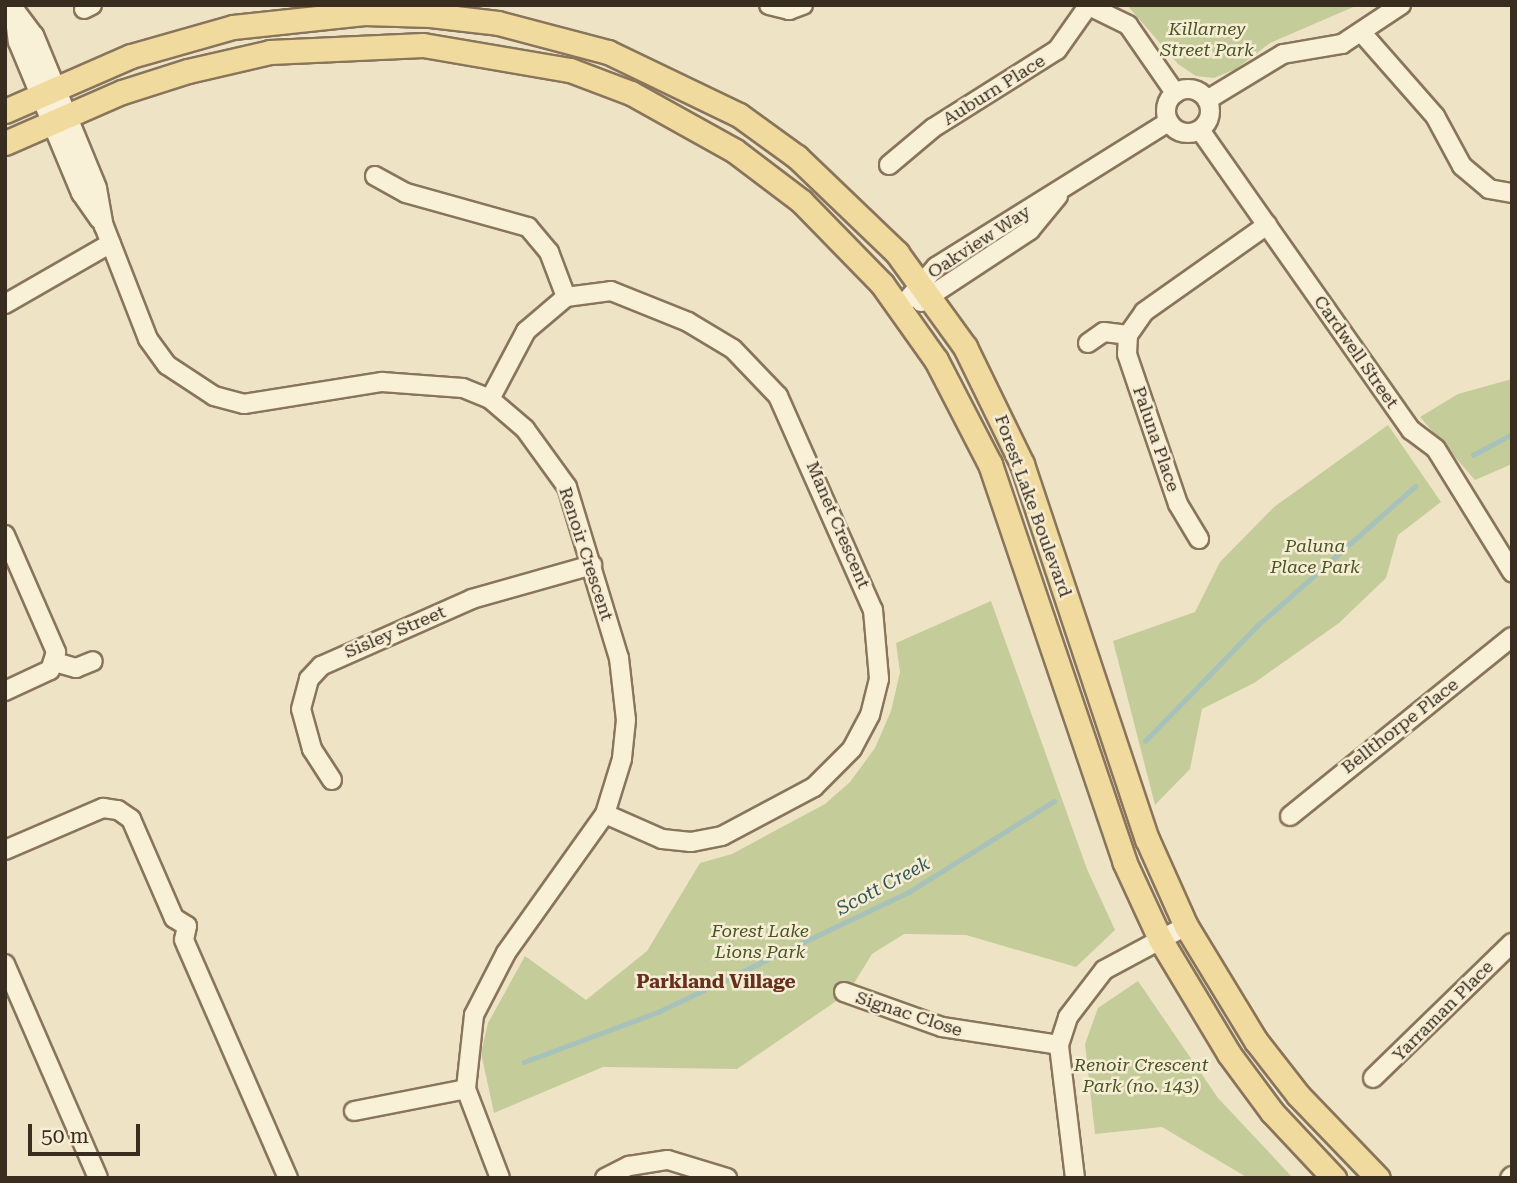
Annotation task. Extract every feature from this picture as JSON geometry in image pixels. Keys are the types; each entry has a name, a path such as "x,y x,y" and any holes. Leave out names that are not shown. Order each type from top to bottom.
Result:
{"main road":[{"name":"Forest Lake Boulevard","path":"5,111 131,56 233,27 364,13 498,23 608,52 739,115 853,207 926,290 995,404 1022,464 1147,839 1186,926 1256,1041 1298,1095 1378,1178"},
{"name":"Forest Lake Boulevard","path":"5,143 60,119 188,71 270,52 355,44 423,45 570,70 631,93 736,151 850,247 900,308 936,360 990,464 1124,861 1160,939 1230,1054 1272,1112 1334,1178"}],"street":[{"path":"769,5 789,10 803,5"},
{"path":"1207,100 1283,54 1334,47 1362,33 1401,5"},
{"path":"1088,6 1128,25 1175,93"},
{"name":"Auburn Place","path":"889,165 933,128 1057,50 1088,6"},
{"name":"Renoir Crescent","path":"12,8 34,35 48,92 60,119 81,193 104,226 148,339 167,365 214,396 244,404 382,382 423,381 490,399 548,455 567,487 618,658 625,710 622,759 605,814 488,982 474,1015 466,1089 500,1178"},
{"path":"1362,33 1434,116 1462,166 1489,189 1512,193"},
{"path":"1189,89 1207,100 1209,119 1200,130 1179,132 1168,122 1165,110 1175,93 1189,89"},
{"name":"Oakview Way","path":"900,308 926,290 1016,213 1060,194 1168,122"},
{"name":"Cardwell Street","path":"1200,130 1411,430 1436,449 1512,572"},
{"path":"375,176 406,193 528,227 549,252 566,297 526,331 490,399"},
{"path":"1088,343 1104,332 1128,335 1144,312 1267,225"},
{"path":"5,304 111,243"},
{"name":"Manet Crescent","path":"566,297 611,291 634,298 733,349 759,372 796,428 873,610 879,642 879,679 870,715 852,749 796,799 722,836 691,842 662,839 605,814"},
{"name":"Paluna Place","path":"1128,335 1127,354 1178,503 1199,539"},
{"path":"5,535 53,640 55,662"},
{"name":"Sisley Street","path":"332,780 312,749 301,709 306,687 321,666 472,599 592,565"},
{"name":"Bellthorpe Place","path":"1290,816 1512,637"},
{"path":"55,662 76,668 93,661"},
{"path":"5,691 41,675 55,662"},
{"path":"5,850 103,808 118,810 131,819 174,918 187,926 184,940 288,1178"},
{"path":"1075,1178 1059,1045 1068,1017 1090,983 1119,960 1186,926"},
{"name":"Yarraman Place","path":"1373,1077 1512,943"},
{"path":"5,964 98,1178"},
{"name":"Signac Close","path":"844,992 943,1027 1059,1045"},
{"path":"354,1111 466,1089"},
{"path":"605,1178 629,1166 668,1160 727,1178"}],"green space":[{"name":"Killarney Street Park","path":"1127,5 1358,5 1270,43 1236,69 1214,78 1196,76 1178,64"},
{"path":"1512,379 1512,464 1475,480 1420,417 1458,394"},
{"name":"Paluna Place Park","path":"1388,425 1441,502 1398,535 1386,578 1339,623 1254,683 1202,709 1190,769 1155,805 1113,641 1195,612 1220,562 1274,507"},
{"name":"Forest Lake Lions Park","path":"991,601 1087,869 1115,930 1076,967 966,935 904,934 872,954 848,993 737,1069 603,1067 494,1113 481,1053 488,1023 525,956 586,1000 647,951 700,863 732,854 825,804 850,782 875,748 891,711 900,672 896,643"},
{"name":"Renoir Crescent Park (no. 143)","path":"1138,981 1218,1098 1293,1178 1248,1178 1162,1127 1095,1134 1085,1044 1098,1008"}],"waterway":[{"name":"Scott Creek","path":"1473,455 1512,434"},
{"name":"Scott Creek","path":"1145,741 1257,626 1415,486"},
{"name":"Scott Creek","path":"524,1062 658,1012 909,892 1054,801"}],"district":[{"name":"Parkland Village","path":"716,982"}]}
